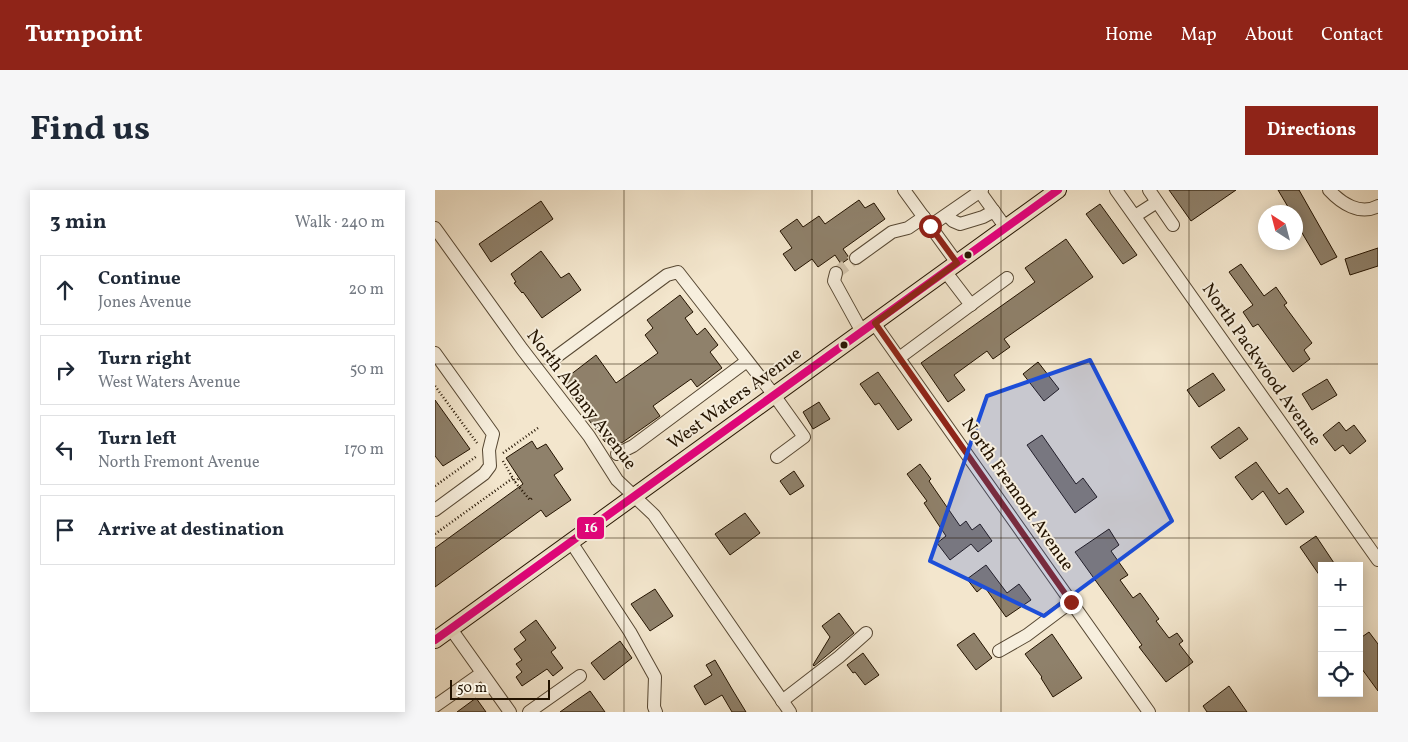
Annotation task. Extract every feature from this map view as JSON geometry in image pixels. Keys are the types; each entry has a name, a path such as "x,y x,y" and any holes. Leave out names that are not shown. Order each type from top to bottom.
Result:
{"main road":[{"name":"West Waters Avenue","path":"435,640 1006,228 1052,192"}],"street":[{"path":"904,190 927,222 971,305"},
{"name":"North Packwood Avenue","path":"1116,190 1378,560"},
{"path":"1149,190 1173,225"},
{"path":"1329,190 1338,199 1351,207 1362,209 1378,206"},
{"path":"856,258 892,232 947,215 981,191 1006,228"},
{"path":"1135,216 1157,202"},
{"path":"947,215 959,224 967,223 994,211"},
{"name":"North Albany Avenue","path":"435,228 521,349 589,436 617,480 654,515 790,712"},
{"path":"557,357 667,275 678,272 774,395 804,437 777,457"},
{"name":"North Fremont Avenue","path":"836,273 834,281 868,327 899,358 1149,712"},
{"path":"899,358 1007,278"},
{"path":"435,352 493,434 489,450 490,466 484,474 435,510"},
{"path":"617,454 633,446 747,361"},
{"path":"571,542 631,632 655,677 654,707 656,712"},
{"path":"999,651 1027,635 1071,602"},
{"path":"451,628 510,712"},
{"path":"783,701 866,633"},
{"path":"435,706 482,673"},
{"path":"529,712 580,676"}],"path":[{"path":"435,386 480,446"},
{"path":"532,498 530,500 515,482 500,455 538,428"},
{"path":"435,486 480,453"},
{"path":"435,534 513,478"},
{"path":"515,482 519,478"}],"highlighted area":[{"path":"1090,360 1172,521 1044,616 930,561 987,396"}],"building":[{"path":"1169,190 1236,190 1191,221"},
{"path":"1278,190 1299,190 1337,257 1321,265 1303,235 1303,205 1287,205"},
{"path":"859,200 865,208 874,203 885,219 843,249 848,259 841,264 835,255 818,267 812,259 795,271 783,254 792,248 780,231 797,219 803,227 819,216 825,224"},
{"path":"541,201 553,219 491,262 479,244"},
{"path":"1100,204 1137,255 1123,264 1086,214"},
{"path":"1066,239 1093,277 1004,339 1010,347 993,359 987,351 954,375 965,390 948,402 921,363 1035,282 1025,268"},
{"path":"1378,248 1378,266 1350,275 1345,259"},
{"path":"541,251 561,278 569,273 581,290 542,318 514,283 516,282 511,274"},
{"path":"1241,264 1264,296 1276,287 1287,303 1284,305 1312,343 1304,350 1310,359 1293,372 1258,324 1253,327 1243,312 1253,305 1229,272"},
{"path":"680,295 693,312 685,318 697,335 705,328 718,345 710,352 722,368 697,387 691,379 653,406 660,416 623,442 619,444 614,437 605,442 561,382 596,355 616,383 658,353 645,335 653,328 647,320"},
{"path":"1038,362 1059,389 1044,401 1023,374"},
{"path":"878,372 912,420 898,430 879,403 875,405 860,384"},
{"path":"1213,373 1225,390 1199,407 1187,390"},
{"path":"1327,379 1337,395 1312,410 1302,394"},
{"path":"435,400 470,449 443,466 435,456"},
{"path":"819,402 830,419 813,429 803,412"},
{"path":"1339,422 1346,431 1354,425 1366,441 1350,454 1343,445 1335,451 1323,435"},
{"path":"1239,427 1248,439 1220,459 1211,447"},
{"path":"1042,435 1076,484 1083,478 1097,497 1075,513 1027,445"},
{"path":"532,441 537,449 546,444 563,469 554,475 571,500 546,517 541,510 435,587 435,548 523,484 506,458"},
{"path":"1256,462 1279,494 1287,488 1304,512 1286,525 1263,491 1252,500 1235,477"},
{"path":"920,464 931,479 929,481 960,526 966,521 972,530 980,524 992,541 978,552 971,544 950,560 937,543 946,536 924,503 927,501 907,474"},
{"path":"794,471 804,486 790,495 780,481"},
{"path":"745,513 760,533 730,555 715,534"},
{"path":"1109,529 1119,545 1111,551 1128,575 1120,580 1133,598 1140,593 1159,619 1156,621 1169,638 1177,633 1183,641 1179,644 1193,662 1166,682 1139,647 1142,645 1075,552"},
{"path":"1316,536 1333,562 1318,562 1318,573 1300,547"},
{"path":"986,565 1007,593 1019,584 1031,600 1006,617 984,586 977,592 967,579"},
{"path":"655,589 673,616 650,631 631,604"},
{"path":"839,613 854,633 814,666 830,637 822,626"},
{"path":"536,620 556,648 551,652 563,668 553,676 547,669 522,686 516,677 522,672 516,664 522,660 514,649 526,640 520,632"},
{"path":"1369,632 1378,644 1378,691 1363,670 1363,636"},
{"path":"974,633 992,658 976,670 957,645"},
{"path":"1052,634 1082,678 1053,697 1042,677 1025,654"},
{"path":"620,641 632,658 604,680 591,663"},
{"path":"863,653 879,675 865,685 847,665"},
{"path":"715,660 746,712 732,712 722,695 705,705 694,686 712,675 706,665"},
{"path":"1229,686 1247,712 1207,712 1203,706"},
{"path":"590,691 605,712 560,712 574,702"},
{"path":"476,698 486,712 457,712"}],"tunnel":[{"path":"836,273 856,258"}],"transit line":[{"name":"16","path":"435,640 1058,190"}],"route":[{"path":"930,226 957,263 875,323 1071,602"}]}
